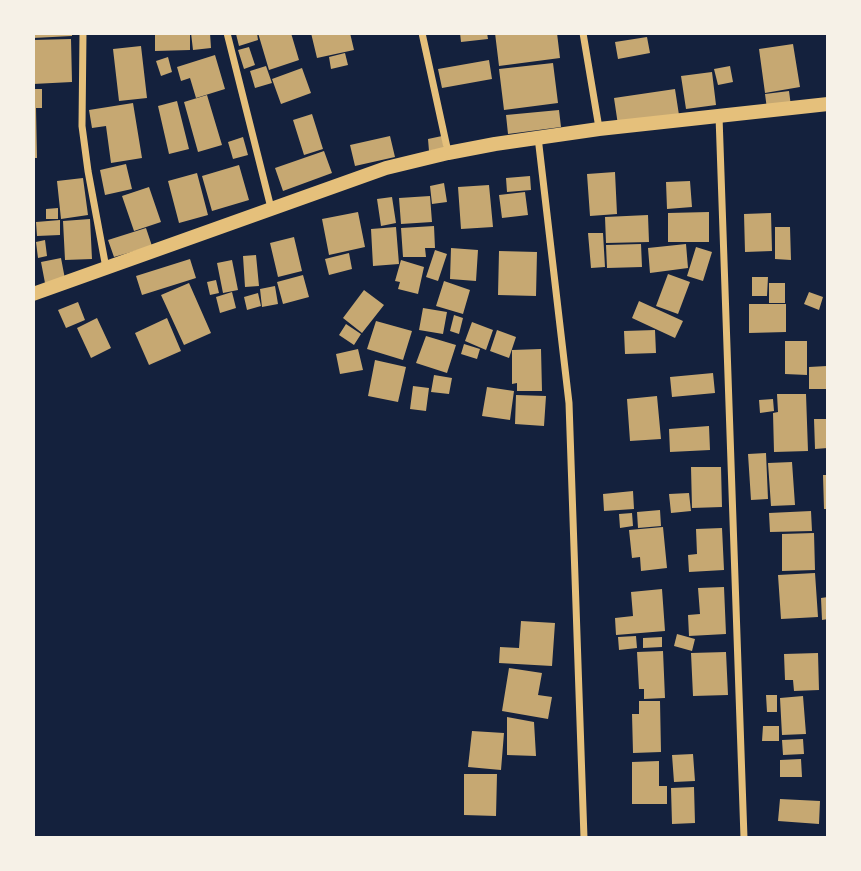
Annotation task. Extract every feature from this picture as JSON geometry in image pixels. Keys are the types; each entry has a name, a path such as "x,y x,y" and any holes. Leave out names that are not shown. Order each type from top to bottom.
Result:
{"main road":[{"path":"33,294 386,168 448,153 599,129 828,104"}],"street":[{"path":"83,33 82,126 107,269"},
{"path":"227,33 271,208"},
{"path":"422,33 448,153"},
{"path":"583,33 599,129"},
{"path":"719,116 744,838"},
{"path":"538,137 569,403 584,838"}],"building":[{"path":"33,33 72,33 72,36 33,38"},
{"path":"155,33 190,33 190,50 155,51"},
{"path":"191,33 210,33 211,48 193,50"},
{"path":"257,33 258,40 239,46 236,34"},
{"path":"258,33 291,33 299,60 269,70"},
{"path":"311,33 350,33 354,50 317,58"},
{"path":"460,33 487,33 488,39 461,42"},
{"path":"495,33 557,33 560,58 499,66"},
{"path":"647,37 650,53 618,59 615,42"},
{"path":"71,39 72,82 33,84 33,40"},
{"path":"793,44 800,87 765,93 759,49"},
{"path":"141,46 147,98 119,101 113,49"},
{"path":"249,47 255,65 244,69 238,50"},
{"path":"345,53 348,65 331,69 329,57"},
{"path":"215,55 225,89 196,98 190,78 181,81 177,67"},
{"path":"168,57 172,72 161,76 156,61"},
{"path":"489,60 492,79 442,88 438,69"},
{"path":"553,63 558,103 504,110 499,69"},
{"path":"266,66 272,83 255,88 250,71"},
{"path":"730,66 733,82 718,85 714,69"},
{"path":"302,68 311,93 281,104 272,79"},
{"path":"712,72 716,105 686,109 681,76"},
{"path":"33,89 42,89 42,108 36,108 37,158 33,158"},
{"path":"675,89 679,115 618,125 614,98"},
{"path":"789,91 791,106 767,109 765,94"},
{"path":"207,95 222,145 198,152 184,102"},
{"path":"177,101 189,149 169,154 158,106"},
{"path":"133,103 142,158 111,163 106,126 92,128 89,110"},
{"path":"559,110 561,127 508,134 506,115"},
{"path":"312,114 323,149 304,155 293,120"},
{"path":"390,136 395,157 355,166 350,145"},
{"path":"442,136 444,148 429,151 428,139"},
{"path":"243,137 248,155 233,159 228,142"},
{"path":"324,151 332,173 283,191 275,168"},
{"path":"126,164 132,189 105,195 100,170"},
{"path":"239,165 249,200 212,211 202,176"},
{"path":"615,172 617,214 590,216 587,174"},
{"path":"197,173 208,215 179,223 168,181"},
{"path":"530,176 531,190 507,192 506,178"},
{"path":"83,178 88,215 61,219 57,181"},
{"path":"690,181 692,207 667,209 666,182"},
{"path":"444,183 447,202 432,204 430,186"},
{"path":"489,185 493,227 461,229 458,187"},
{"path":"149,187 161,222 134,231 122,196"},
{"path":"525,192 528,215 502,218 499,195"},
{"path":"430,196 432,222 401,224 399,198"},
{"path":"392,197 396,223 381,226 377,199"},
{"path":"58,208 58,219 46,219 46,209"},
{"path":"358,212 365,247 329,255 322,219"},
{"path":"709,212 709,242 668,242 668,213"},
{"path":"771,213 772,251 745,252 744,214"},
{"path":"648,215 649,242 606,243 605,217"},
{"path":"90,219 92,259 65,260 63,221"},
{"path":"60,220 60,235 37,236 36,222"},
{"path":"434,226 435,248 425,248 426,257 403,257 401,228"},
{"path":"396,227 399,264 373,266 371,229"},
{"path":"775,227 790,227 791,260 775,259"},
{"path":"146,228 152,246 114,257 108,240"},
{"path":"588,233 603,233 605,267 591,268"},
{"path":"294,237 302,271 278,277 270,243"},
{"path":"45,240 47,256 38,258 36,242"},
{"path":"641,244 642,267 607,268 606,245"},
{"path":"686,244 688,268 650,273 648,248"},
{"path":"696,247 712,252 703,281 687,276"},
{"path":"451,248 478,250 476,281 450,279"},
{"path":"435,250 447,254 438,281 426,277"},
{"path":"499,251 537,252 536,296 498,295"},
{"path":"349,253 352,269 329,275 325,259"},
{"path":"256,255 259,286 245,287 243,256"},
{"path":"61,258 65,279 45,283 41,262"},
{"path":"190,259 196,278 142,295 136,276"},
{"path":"232,260 238,290 223,293 217,263"},
{"path":"401,260 424,267 418,294 398,289 400,282 395,281"},
{"path":"668,274 690,282 678,314 656,306"},
{"path":"303,275 309,297 283,304 277,282"},
{"path":"752,277 768,277 767,296 752,296"},
{"path":"216,280 219,293 210,295 207,282"},
{"path":"444,281 470,290 463,314 436,306"},
{"path":"189,283 211,333 184,345 161,295"},
{"path":"769,283 785,283 785,303 769,303"},
{"path":"275,286 278,304 262,307 260,289"},
{"path":"364,290 384,305 362,333 343,318"},
{"path":"232,292 236,308 220,313 216,297"},
{"path":"809,292 823,297 819,310 804,304"},
{"path":"258,293 261,306 247,310 244,297"},
{"path":"639,301 683,321 675,338 632,318"},
{"path":"78,302 85,320 66,328 58,310"},
{"path":"749,304 786,304 786,332 749,333"},
{"path":"423,308 447,312 443,334 419,330"},
{"path":"454,315 463,318 459,334 450,331"},
{"path":"97,318 111,348 91,358 77,328"},
{"path":"167,318 181,351 149,365 135,333"},
{"path":"376,321 412,331 403,360 367,349"},
{"path":"472,322 493,330 486,350 465,341"},
{"path":"346,324 361,334 354,345 339,335"},
{"path":"497,330 516,337 509,358 490,351"},
{"path":"655,330 656,353 625,354 624,331"},
{"path":"426,336 456,345 447,373 416,363"},
{"path":"785,341 807,341 807,375 785,374"},
{"path":"464,344 480,349 477,359 461,354"},
{"path":"358,349 363,370 340,374 336,354"},
{"path":"541,349 542,391 517,391 517,383 512,384 512,350"},
{"path":"375,360 406,367 398,402 368,396"},
{"path":"827,366 827,389 809,389 809,367"},
{"path":"713,373 715,393 672,397 670,377"},
{"path":"434,375 452,378 449,394 431,392"},
{"path":"413,386 429,388 426,411 410,409"},
{"path":"487,387 514,391 510,420 482,416"},
{"path":"777,394 806,394 808,451 774,452 773,413 778,412"},
{"path":"516,395 546,396 544,426 515,424"},
{"path":"657,396 661,439 630,441 627,399"},
{"path":"773,399 774,411 760,413 759,400"},
{"path":"814,419 828,419 828,448 815,449"},
{"path":"709,426 710,450 670,452 669,429"},
{"path":"766,453 768,499 751,500 748,454"},
{"path":"792,462 795,505 771,506 768,463"},
{"path":"691,467 721,467 722,507 692,508"},
{"path":"823,475 828,475 828,509 824,509"},
{"path":"633,491 634,509 604,511 603,494"},
{"path":"689,493 691,511 671,513 669,494"},
{"path":"660,510 661,526 638,528 637,512"},
{"path":"811,511 812,531 770,532 769,513"},
{"path":"632,513 633,526 620,528 619,514"},
{"path":"663,527 667,568 641,571 640,557 632,558 629,530"},
{"path":"722,528 724,570 689,572 688,555 697,554 696,529"},
{"path":"814,533 815,570 782,571 782,534"},
{"path":"815,573 818,617 781,619 778,575"},
{"path":"724,587 726,634 689,636 688,615 700,614 698,588"},
{"path":"662,589 665,631 616,635 615,618 633,616 631,592"},
{"path":"828,597 828,619 822,620 821,598"},
{"path":"521,621 555,623 552,666 499,663 500,647 519,648"},
{"path":"677,634 695,639 692,651 674,646"},
{"path":"636,636 637,648 619,650 618,637"},
{"path":"662,637 662,647 643,648 643,638"},
{"path":"663,651 665,698 644,699 644,689 639,689 637,652"},
{"path":"726,652 728,695 693,696 691,653"},
{"path":"818,653 819,690 794,691 793,680 785,680 784,654"},
{"path":"509,668 542,673 538,695 552,697 548,719 502,711"},
{"path":"766,695 777,695 777,712 767,712"},
{"path":"803,696 806,734 782,735 780,698"},
{"path":"639,701 660,701 661,752 633,753 632,714 639,714"},
{"path":"507,717 534,722 536,756 507,755"},
{"path":"763,726 779,726 779,741 762,741"},
{"path":"472,731 504,733 501,770 468,767"},
{"path":"803,739 804,754 783,755 782,740"},
{"path":"693,754 695,781 674,782 672,755"},
{"path":"801,759 802,777 780,777 780,760"},
{"path":"659,761 659,786 667,786 667,804 632,804 632,762"},
{"path":"464,774 497,774 496,816 464,815"},
{"path":"694,787 695,823 672,824 671,788"},
{"path":"780,799 820,801 819,824 778,821"}]}
